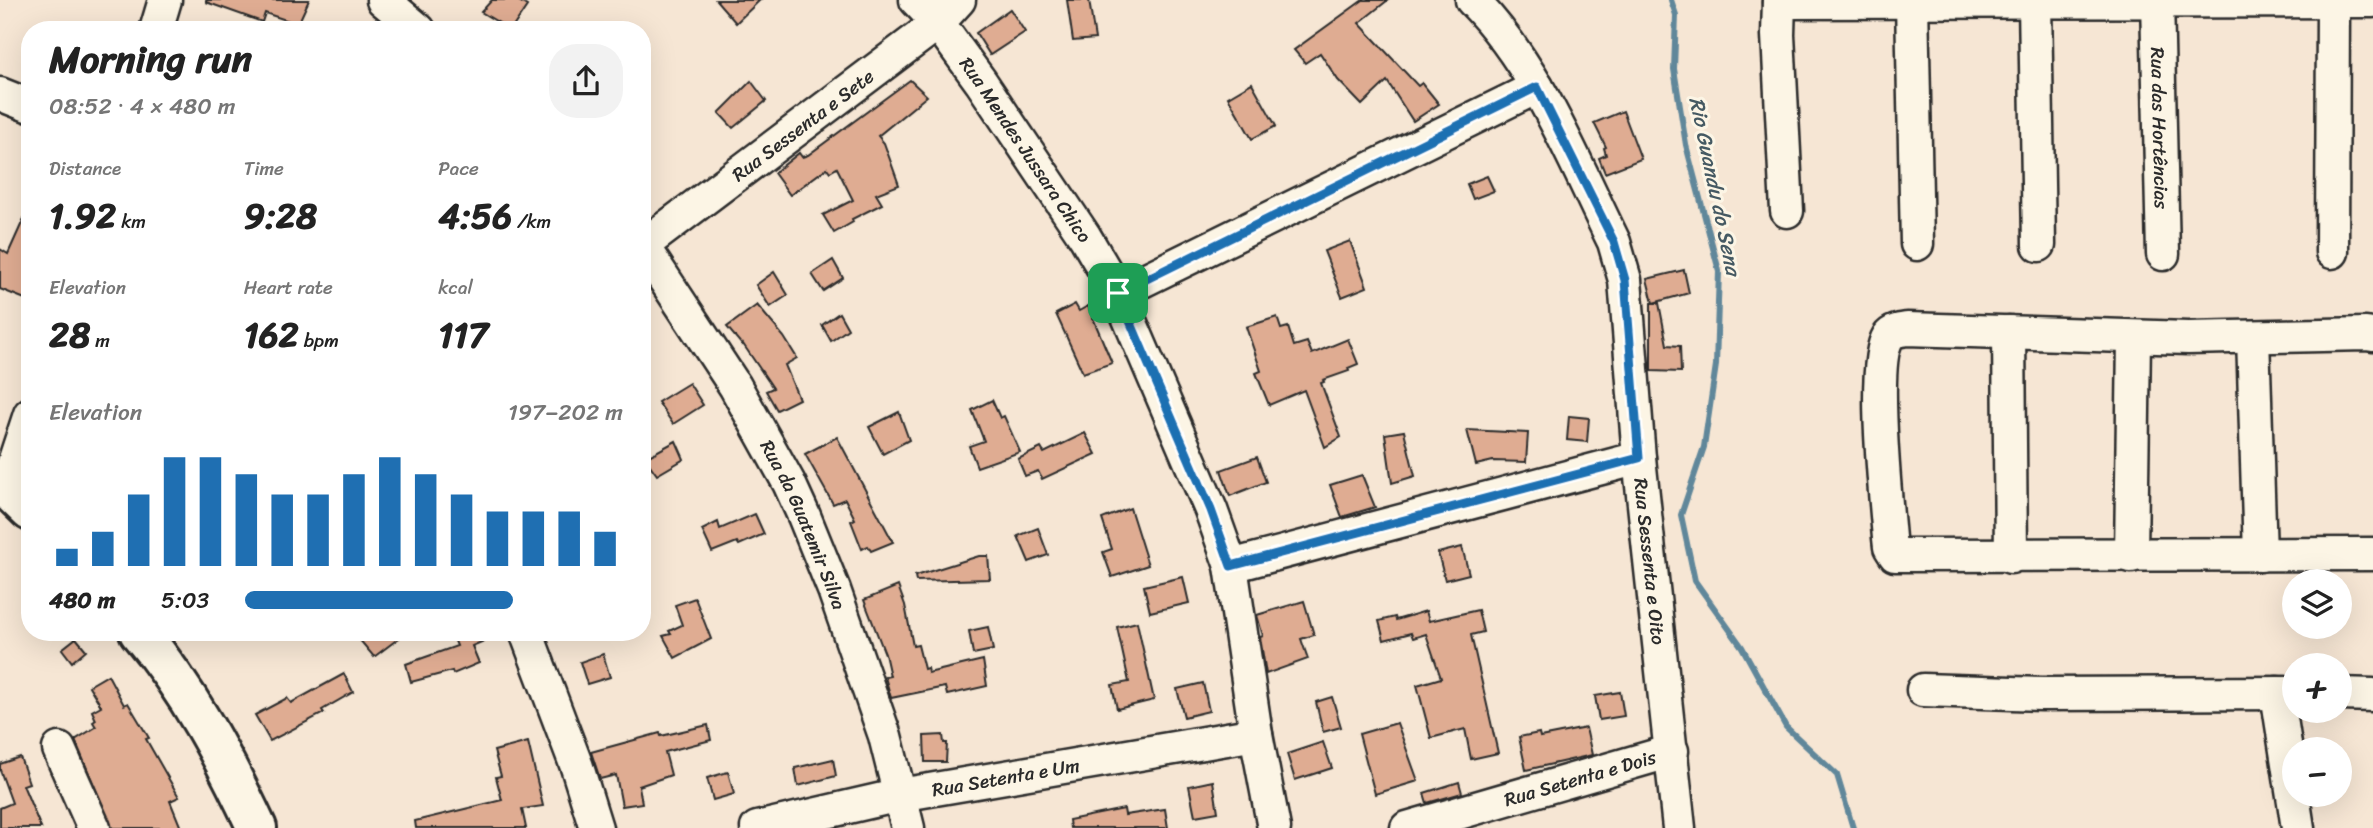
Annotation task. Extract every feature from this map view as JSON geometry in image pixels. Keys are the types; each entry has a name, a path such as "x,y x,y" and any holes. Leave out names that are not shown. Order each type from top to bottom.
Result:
{"main road":[{"path":"147,641 202,720 257,828"}],"street":[{"path":"159,21 165,0"},
{"path":"383,0 408,21"},
{"name":"Rua Mendes Jussara Chico","path":"916,0 937,23 981,82 1118,293 1211,510 1231,566 1256,734 1274,828"},
{"name":"Rua Sessenta e Sete","path":"651,239 937,23 959,0"},
{"name":"Rua Sessenta e Oito","path":"1472,0 1512,49 1537,87 1621,261 1625,280 1639,458 1679,828"},
{"path":"1787,211 1778,35 1779,1 2373,1"},
{"path":"1897,1 1917,244"},
{"path":"2017,1 2039,245"},
{"name":"Rua das Hortências","path":"2157,1 2162,254"},
{"path":"2332,253 2333,1"},
{"path":"1118,293 1537,87"},
{"path":"0,94 21,102"},
{"name":"Rua da Guatemir Silva","path":"651,260 735,386 799,505 834,590 886,736 908,828"},
{"path":"2373,335 2133,337 1907,329 1890,334 1882,354 1880,413 1889,538 1895,555 2011,557 2373,554"},
{"path":"2009,332 2011,557"},
{"path":"2131,556 2133,337"},
{"path":"2253,337 2260,555"},
{"path":"12,493 21,454"},
{"path":"1231,566 1639,458"},
{"path":"529,641 577,767 596,828"},
{"path":"1923,690 2055,694 2282,693"},
{"path":"2352,694 2373,695"},
{"path":"2288,723 2298,828"},
{"name":"Rua Setenta e Um","path":"757,828 900,795 1256,734"},
{"path":"59,749 94,828"},
{"name":"Rua Setenta e Dois","path":"1407,828 1672,751"}],"building":[{"path":"309,0 299,21 289,21 265,13 262,21 259,21 206,2"},
{"path":"492,0 517,0 527,6 517,21 496,21 481,12"},
{"path":"716,0 760,0 736,23"},
{"path":"1067,0 1089,0 1095,39 1073,41"},
{"path":"1363,0 1388,0 1359,23 1418,86 1422,83 1439,104 1413,121 1387,81 1362,105 1338,80 1320,53 1305,63 1294,50"},
{"path":"1010,9 1025,32 990,55 976,33"},
{"path":"910,80 927,96 878,136 884,143 899,185 876,194 882,204 852,219 853,222 834,233 823,215 853,200 837,168 830,172 827,168 790,195 774,173 799,153 802,157 808,155"},
{"path":"751,81 766,101 733,128 719,113"},
{"path":"1252,83 1276,126 1252,139 1228,97"},
{"path":"1623,111 1641,159 1605,173 1599,158 1606,155 1606,147 1594,123"},
{"path":"1487,176 1494,191 1473,199 1467,184"},
{"path":"21,225 21,297 0,289 0,249 8,254"},
{"path":"1350,241 1367,287 1342,297 1324,251"},
{"path":"833,260 843,278 823,291 812,274"},
{"path":"1684,270 1689,293 1653,303 1647,279"},
{"path":"774,272 788,295 770,307 756,285"},
{"path":"1651,303 1659,303 1667,345 1680,346 1681,372 1651,371"},
{"path":"1075,304 1079,311 1088,306 1112,363 1083,373 1056,314"},
{"path":"757,305 784,337 797,358 785,365 799,399 777,410 766,391 773,388 743,344 727,327"},
{"path":"839,313 848,329 831,341 822,325"},
{"path":"1277,317 1281,329 1288,327 1294,346 1307,342 1312,354 1348,339 1358,364 1348,368 1349,371 1321,383 1341,437 1325,447 1304,390 1269,405 1256,373 1261,371 1246,327"},
{"path":"689,383 703,405 673,424 658,402"},
{"path":"992,400 1000,418 1004,416 1020,452 977,467 969,446 984,441 972,410"},
{"path":"899,412 909,440 883,454 869,427"},
{"path":"1569,416 1589,418 1587,442 1567,440"},
{"path":"1467,430 1528,433 1526,462 1493,461 1476,465"},
{"path":"1404,431 1415,476 1392,483 1385,434"},
{"path":"1085,433 1096,454 1042,479 1038,471 1025,476 1018,459 1041,448 1044,453"},
{"path":"837,437 893,542 871,551 868,546 862,549 851,521 855,519 845,499 833,504 805,454"},
{"path":"676,441 684,459 657,475 651,466 651,455"},
{"path":"1257,457 1266,482 1230,496 1221,470"},
{"path":"1362,475 1375,507 1342,517 1330,485"},
{"path":"1130,508 1148,565 1112,577 1103,552 1112,549 1102,519"},
{"path":"755,514 764,534 739,545 737,542 712,552 702,530 718,522 720,529"},
{"path":"1038,528 1048,555 1029,562 1018,536"},
{"path":"1462,547 1469,574 1445,580 1438,553"},
{"path":"979,556 988,556 990,579 916,581 915,576"},
{"path":"1183,577 1189,603 1150,612 1144,586"},
{"path":"898,586 905,605 913,646 918,645 924,669 927,668 928,673 983,660 987,686 947,695 945,687 891,698 885,677 890,676 885,654 864,600"},
{"path":"695,598 711,639 675,658 663,636 671,634 669,631 682,625 675,605"},
{"path":"1304,601 1314,635 1301,639 1308,659 1266,674 1260,637 1263,636 1257,615"},
{"path":"1478,610 1483,632 1471,635 1498,753 1471,759 1465,729 1431,738 1417,685 1441,678 1426,634 1413,638 1411,633 1384,640 1379,621 1395,617 1396,620 1426,611 1429,621"},
{"path":"1137,622 1154,700 1117,709 1112,685 1129,682 1117,627"},
{"path":"988,627 993,650 973,654 969,631"},
{"path":"72,641 78,641 86,650 72,662 62,649"},
{"path":"361,641 395,641 374,657"},
{"path":"455,641 484,641 472,646 479,663 453,674 452,671 411,682 406,664 457,646"},
{"path":"603,654 610,677 587,684 580,662"},
{"path":"344,674 353,692 322,710 324,713 270,741 255,715 287,698 291,703"},
{"path":"108,675 124,705 128,703 149,738 146,739 179,797 170,801 181,828 112,828 75,740 96,727 92,711 101,706 89,686"},
{"path":"1203,683 1209,711 1184,717 1177,689"},
{"path":"1620,692 1624,716 1599,720 1595,696"},
{"path":"1332,697 1341,727 1323,732 1316,702"},
{"path":"1397,723 1418,781 1375,794 1359,734"},
{"path":"708,725 711,740 665,752 671,775 639,786 642,803 622,806 616,775 600,779 591,752 660,733 661,736"},
{"path":"1586,728 1592,755 1526,770 1519,737 1539,733 1540,737"},
{"path":"943,735 944,743 947,743 946,762 925,762 924,736"},
{"path":"528,742 543,806 522,809 526,828 416,828 415,821 502,800 496,777 501,776 494,751"},
{"path":"1323,742 1332,768 1295,780 1287,754"},
{"path":"20,757 29,783 23,785 41,828 0,828 0,808 12,803 0,764"},
{"path":"833,759 836,776 798,786 795,768"},
{"path":"728,772 734,794 713,800 707,778"},
{"path":"1213,781 1218,812 1195,816 1189,786"},
{"path":"1459,782 1462,793 1427,803 1424,793"},
{"path":"1124,809 1125,815 1165,809 1168,828 1070,828 1069,820"}],"waterway":[{"name":"Rio Guandu do Sena","path":"1671,0 1676,15 1674,69 1686,145 1719,271 1716,365 1704,447 1681,515 1695,581 1742,647 1786,727 1837,775 1853,828"}],"route":[{"path":"1537,87 1621,261 1625,280 1639,458 1231,566 1211,510 1118,293 1537,87"}]}
